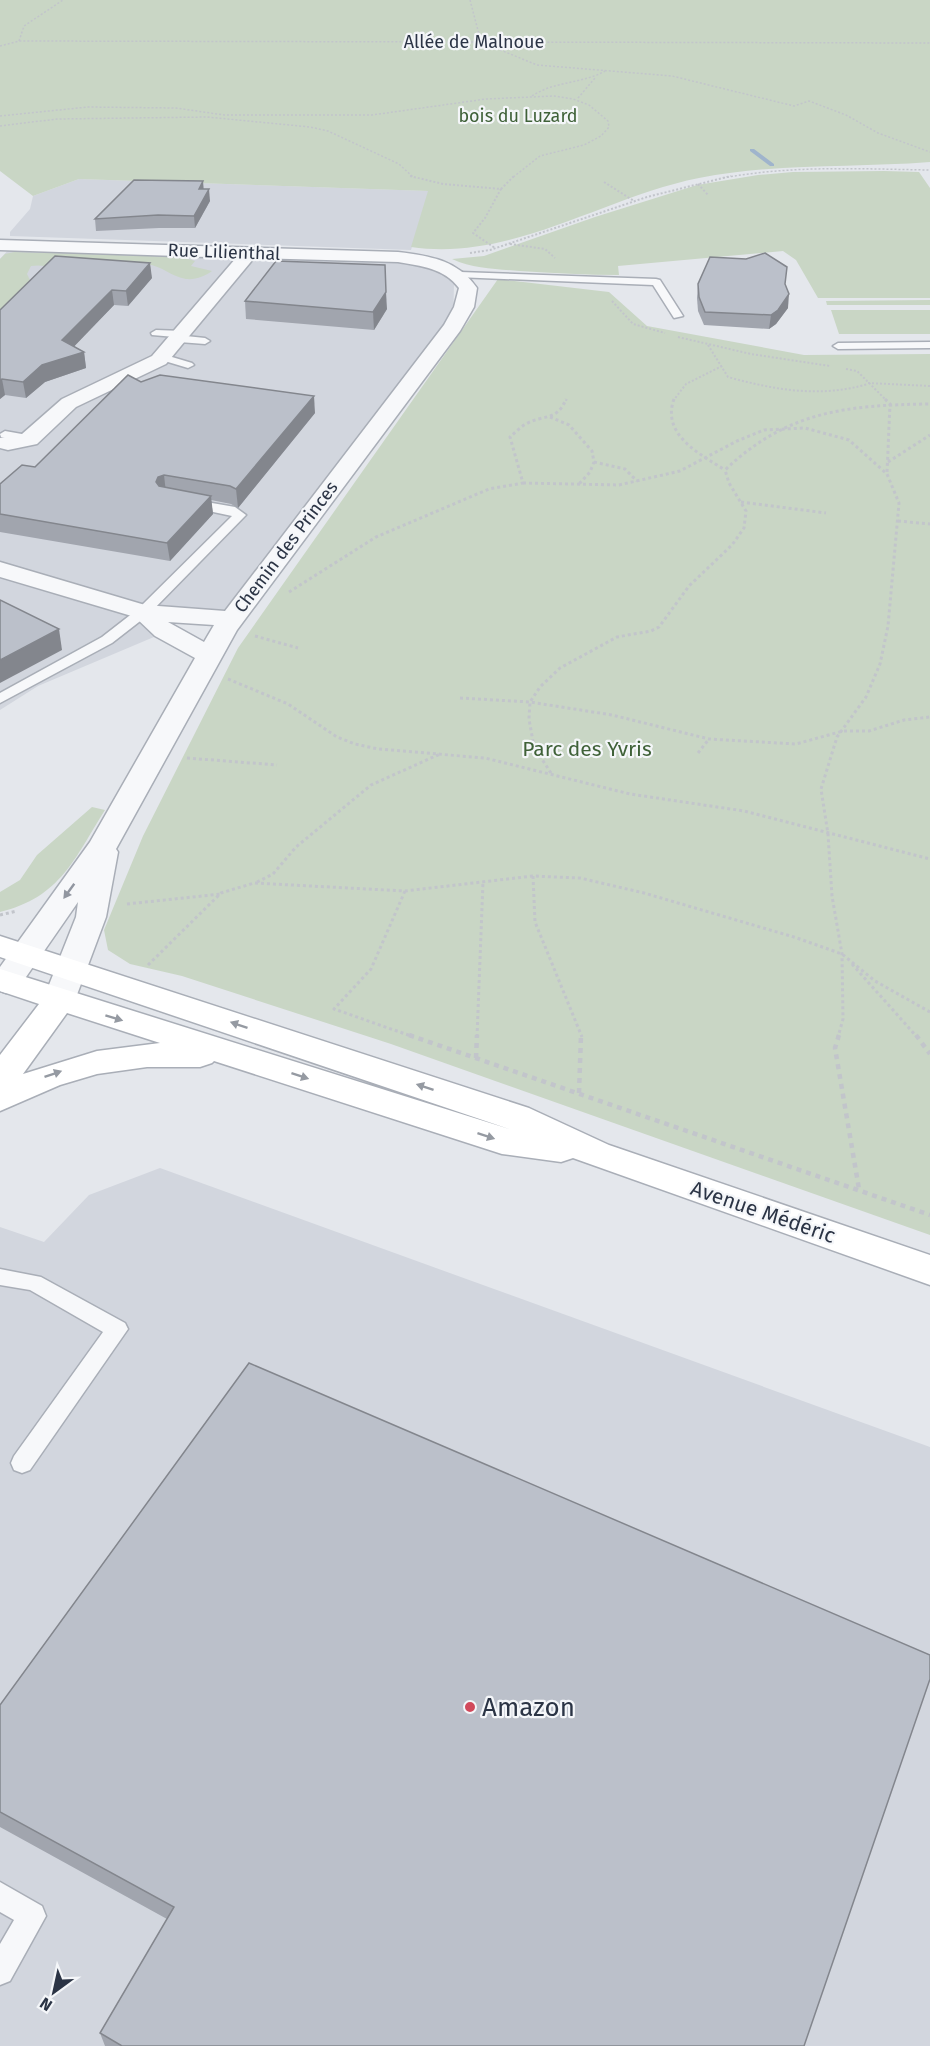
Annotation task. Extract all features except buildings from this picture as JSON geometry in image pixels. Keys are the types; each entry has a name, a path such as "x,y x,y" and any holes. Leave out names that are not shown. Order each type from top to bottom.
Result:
{"main road":[{"path":"13,949 517,1117 596,1154"},
{"path":"2,984 502,1141 596,1154"},
{"path":"0,1080 58,1000"},
{"path":"0,1099 34,1080 76,1066 175,1053 239,1057"},
{"name":"Avenue Médéric","path":"596,1154 930,1270"}],"street":[{"name":"Rue Lilienthal","path":"0,245 30,241 241,249 398,257 458,265"},
{"path":"6,439 29,439 69,404 145,368 162,357 181,337 241,249"},
{"name":"Chemin des Princes","path":"2,984 13,949 104,844 229,623 453,327 464,307 468,288 458,265"},
{"path":"0,569 143,612 229,623"},
{"path":"143,612 164,631 206,662"},
{"name":"Chemin des Princes","path":"58,1000 92,917 104,844"}],"lane":[{"path":"458,265 566,280 656,282 678,316"},
{"path":"156,333 205,341"},
{"path":"838,345 930,345"},
{"path":"162,357 188,365"},
{"path":"0,699 107,640 143,612 240,515 231,510 177,501"},
{"path":"0,1277 34,1283 117,1329 21,1463"},
{"path":"0,1896 32,1916 0,1971"}],"path":[{"path":"19,41 24,26 63,0"},
{"path":"470,0 481,42 537,64 672,76 747,96 794,105 809,101 846,115 878,133 930,152"},
{"name":"Allée de Malnoue","path":"0,46 19,41 930,44"},
{"path":"578,98 596,77 606,70"},
{"path":"532,96 542,88 596,77"},
{"path":"0,117 88,107 176,108 224,115 372,115 486,99 532,96 563,97 582,102 601,114 608,121 609,127 595,141 576,149 547,153 525,165 501,189 485,218 473,233 495,248"},
{"path":"0,126 57,120 123,117 207,117 310,127 328,132 399,164 411,177 443,184 501,189"},
{"path":"458,265 506,244 667,191 744,174 786,171 928,170 930,176"},
{"path":"604,182 634,202"},
{"path":"697,184 708,195"},
{"path":"506,244 546,249 561,263 566,280"},
{"path":"596,280 618,309 633,324 666,334"},
{"path":"677,336 751,354 834,366"},
{"path":"707,344 728,377 762,387 836,393 867,383 930,386"},
{"path":"551,774 534,747 529,719 530,702 540,687 560,668 617,637 651,631 659,627 689,586 732,545 744,528 746,511 729,483 725,470 678,437 672,426 671,406 676,393 687,384 722,366"},
{"path":"846,369 857,371 890,404"},
{"path":"523,483 510,437 527,423 550,417 562,410 567,398"},
{"path":"859,1189 835,1048 843,1019 842,954 832,896 828,834 821,789 837,737 866,697 880,664 888,626 899,503 887,474 890,404"},
{"path":"725,470 747,448 793,422 858,405 930,404"},
{"path":"550,417 569,425 592,451 594,462 590,472 579,484"},
{"path":"327,570 376,537 489,489 523,483 620,485 680,471 764,430 805,428 849,440 887,474"},
{"path":"887,463 930,435"},
{"path":"594,462 628,470 634,474 637,481"},
{"path":"740,502 826,513"},
{"path":"898,521 930,524"},
{"path":"229,623 298,648"},
{"path":"206,662 288,704 329,732 355,744 378,749 485,758 630,794 744,811 930,860"},
{"path":"460,698 530,702 612,715 709,739 796,744 843,731 869,731 904,720 930,717"},
{"path":"698,753 709,739"},
{"path":"92,917 129,903 221,894 254,883 273,874 296,847 371,785 434,756 446,753"},
{"path":"153,756 276,765"},
{"path":"254,883 405,891 533,876 580,878 794,937 842,954 875,981 930,1012"},
{"path":"533,876 535,922 583,1038 579,1093"},
{"path":"476,1058 483,882"},
{"path":"405,891 371,969 334,1009 930,1215"},
{"path":"126,987 221,894"},
{"path":"842,954 924,1044 930,1054"}],"shaded area":[{"path":"79,179 429,191 411,250 10,236 10,232 30,209 33,196"},
{"path":"10,248 394,260 439,270 454,284 453,327 232,619 184,616 161,634 38,686 0,710 0,259"},
{"path":"160,1168 930,1447 930,2046 0,2046 0,1227 44,1242 89,1195"}],"green space":[{"name":"bois du Luzard","path":"0,0 930,0 930,162 756,170 699,178 663,187 521,237 485,245 448,249 411,247 428,191 79,179 33,196 0,171"},
{"path":"793,172 919,172 930,188 930,298 818,298 796,260 783,251 618,266 619,275 494,269 477,267 452,259 484,256 595,217 697,185"},
{"path":"14,252 181,257 195,261 191,266 212,271 190,279 181,278 152,265 137,263 63,268 31,266 27,274 32,284 0,328 0,259 5,254"},
{"name":"Parc des Yvris","path":"498,279 609,292 647,326 804,355 930,354 930,1235 391,1044 182,976 130,964 108,950 104,930 143,836 238,648"},
{"path":"930,300 930,305 827,305 826,301"},
{"path":"831,310 930,310 930,334 839,334"},
{"path":"92,807 105,810 64,874 38,897 0,912 0,892 20,880 37,855"}],"waterway":[{"path":"752,150 772,165"}],"place":[{"name":"Amazon","path":"470,1707"}]}
